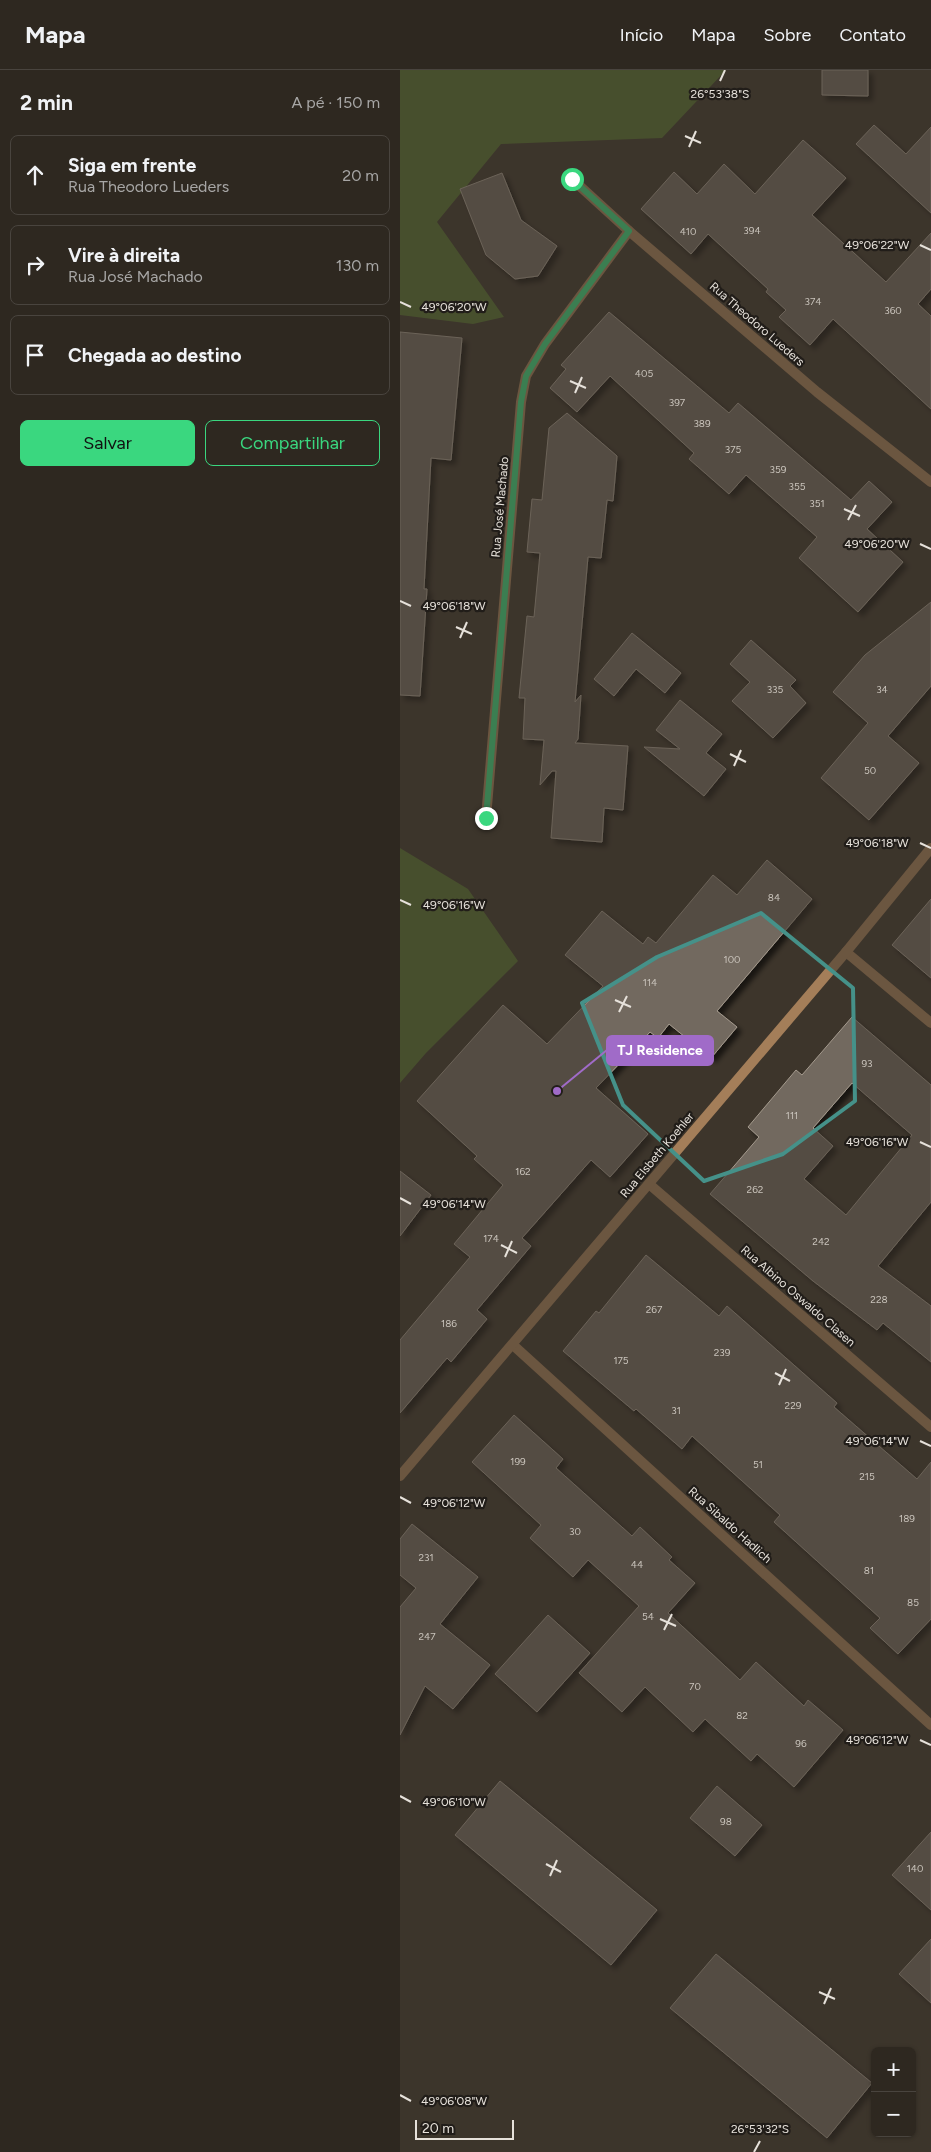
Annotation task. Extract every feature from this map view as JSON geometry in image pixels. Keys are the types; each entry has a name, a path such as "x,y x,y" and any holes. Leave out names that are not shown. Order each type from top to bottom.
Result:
{"street":[{"name":"Rua Theodoro Lueders","path":"572,179 629,231 816,392 931,482"},
{"name":"Rua José Machado","path":"486,818 521,402 526,376 545,344 629,231"},
{"name":"Rua Elsbeth Koehler","path":"400,1476 846,952 931,848"},
{"path":"846,952 931,1023"},
{"name":"Rua Albino Oswaldo Clasen","path":"649,1184 931,1427"},
{"name":"Rua Sibaldo Hadlich","path":"513,1345 931,1725"}],"highlighted area":[{"path":"761,913 853,988 855,1101 783,1154 704,1181 623,1105 582,1003 657,957"}],"green space":[{"path":"400,70 726,70 662,138 501,144 437,222 504,317 473,324 400,315"},
{"path":"400,848 468,889 518,961 426,1053 400,1083"}],"building":[{"path":"822,70 868,70 868,96 822,95"},
{"path":"874,125 906,154 931,127 931,213 856,144"},
{"path":"803,140 846,178 812,215 886,282 931,233 931,289 918,304 931,316 931,409 833,319 810,345 779,317 786,310 766,292 768,289 708,234 691,254 641,209 674,172 697,194 724,164 755,194"},
{"path":"502,173 521,220 557,246 538,276 515,279 486,255 460,189"},
{"path":"609,312 729,413 738,403 851,500 869,481 892,502 867,529 903,562 858,612 799,558 817,537 746,475 729,494 689,459 694,453 610,376 577,412 550,388 566,369 561,365"},
{"path":"400,332 462,338 451,460 431,458 424,589 427,589 420,696 400,695"},
{"path":"567,413 617,456 613,501 607,500 601,558 588,557 575,702 581,695 578,739 575,743 628,746 623,810 604,808 602,842 551,838 556,771 552,771 540,785 544,740 523,739 525,698 519,698 527,616 534,617 540,553 527,552 532,499 542,500 549,428"},
{"path":"931,602 931,686 888,736 919,763 869,820 821,778 868,723 833,692 865,655"},
{"path":"632,633 681,673 665,693 636,669 614,696 594,679"},
{"path":"751,640 796,680 790,686 806,703 773,738 732,701 750,682 730,664"},
{"path":"680,700 722,734 706,753 726,769 704,796 644,747 680,749 656,730"},
{"path":"767,860 812,899 717,1011 737,1027 711,1058 669,1024 658,1038 650,1032 596,1088 648,1134 610,1177 591,1160 522,1238 531,1246 477,1310 487,1319 451,1362 447,1358 400,1413 400,1340 470,1257 454,1244 503,1185 474,1159 477,1156 417,1101 503,1005 547,1044 603,986 565,955 602,911 643,944 648,937 656,943 713,875 737,895"},
{"path":"931,899 931,978 892,945"},
{"path":"852,1017 931,1085 931,1202 878,1266 931,1306 931,1362 883,1323 877,1330 813,1281 710,1194 759,1137 748,1127 796,1070 802,1075","holes":["852,1083 912,1135 846,1215 804,1179 833,1146 813,1128"]},
{"path":"400,1171 431,1195 400,1236"},
{"path":"646,1255 719,1316 727,1306 837,1403 834,1407 917,1479 931,1462 931,1619 898,1654 870,1628 880,1618 774,1522 780,1515 692,1436 682,1449 636,1409 634,1411 563,1351 596,1311 599,1313"},
{"path":"514,1415 563,1459 556,1468 632,1536 640,1527 672,1557 669,1560 695,1583 668,1613 740,1680 756,1662 804,1706 808,1700 843,1730 794,1787 757,1754 751,1761 705,1719 693,1732 645,1687 622,1712 579,1673 639,1606 588,1560 573,1577 530,1538 541,1525 472,1462"},
{"path":"412,1524 478,1577 440,1624 490,1665 453,1709 425,1686 400,1735 400,1607 416,1588 400,1575 400,1539"},
{"path":"548,1615 590,1653 537,1712 495,1674"},
{"path":"500,1781 657,1910 611,1965 455,1835"},
{"path":"717,1786 762,1825 735,1856 690,1818"},
{"path":"931,1832 931,1910 892,1875"},
{"path":"931,1939 931,2003 899,1974"},
{"path":"716,1954 871,2082 871,2084 827,2138 670,2008"}],"place":[{"name":"TJ Residence","path":"557,1091"}],"route":[{"path":"486,818 521,402 526,376 545,344 629,231 572,179"}]}
